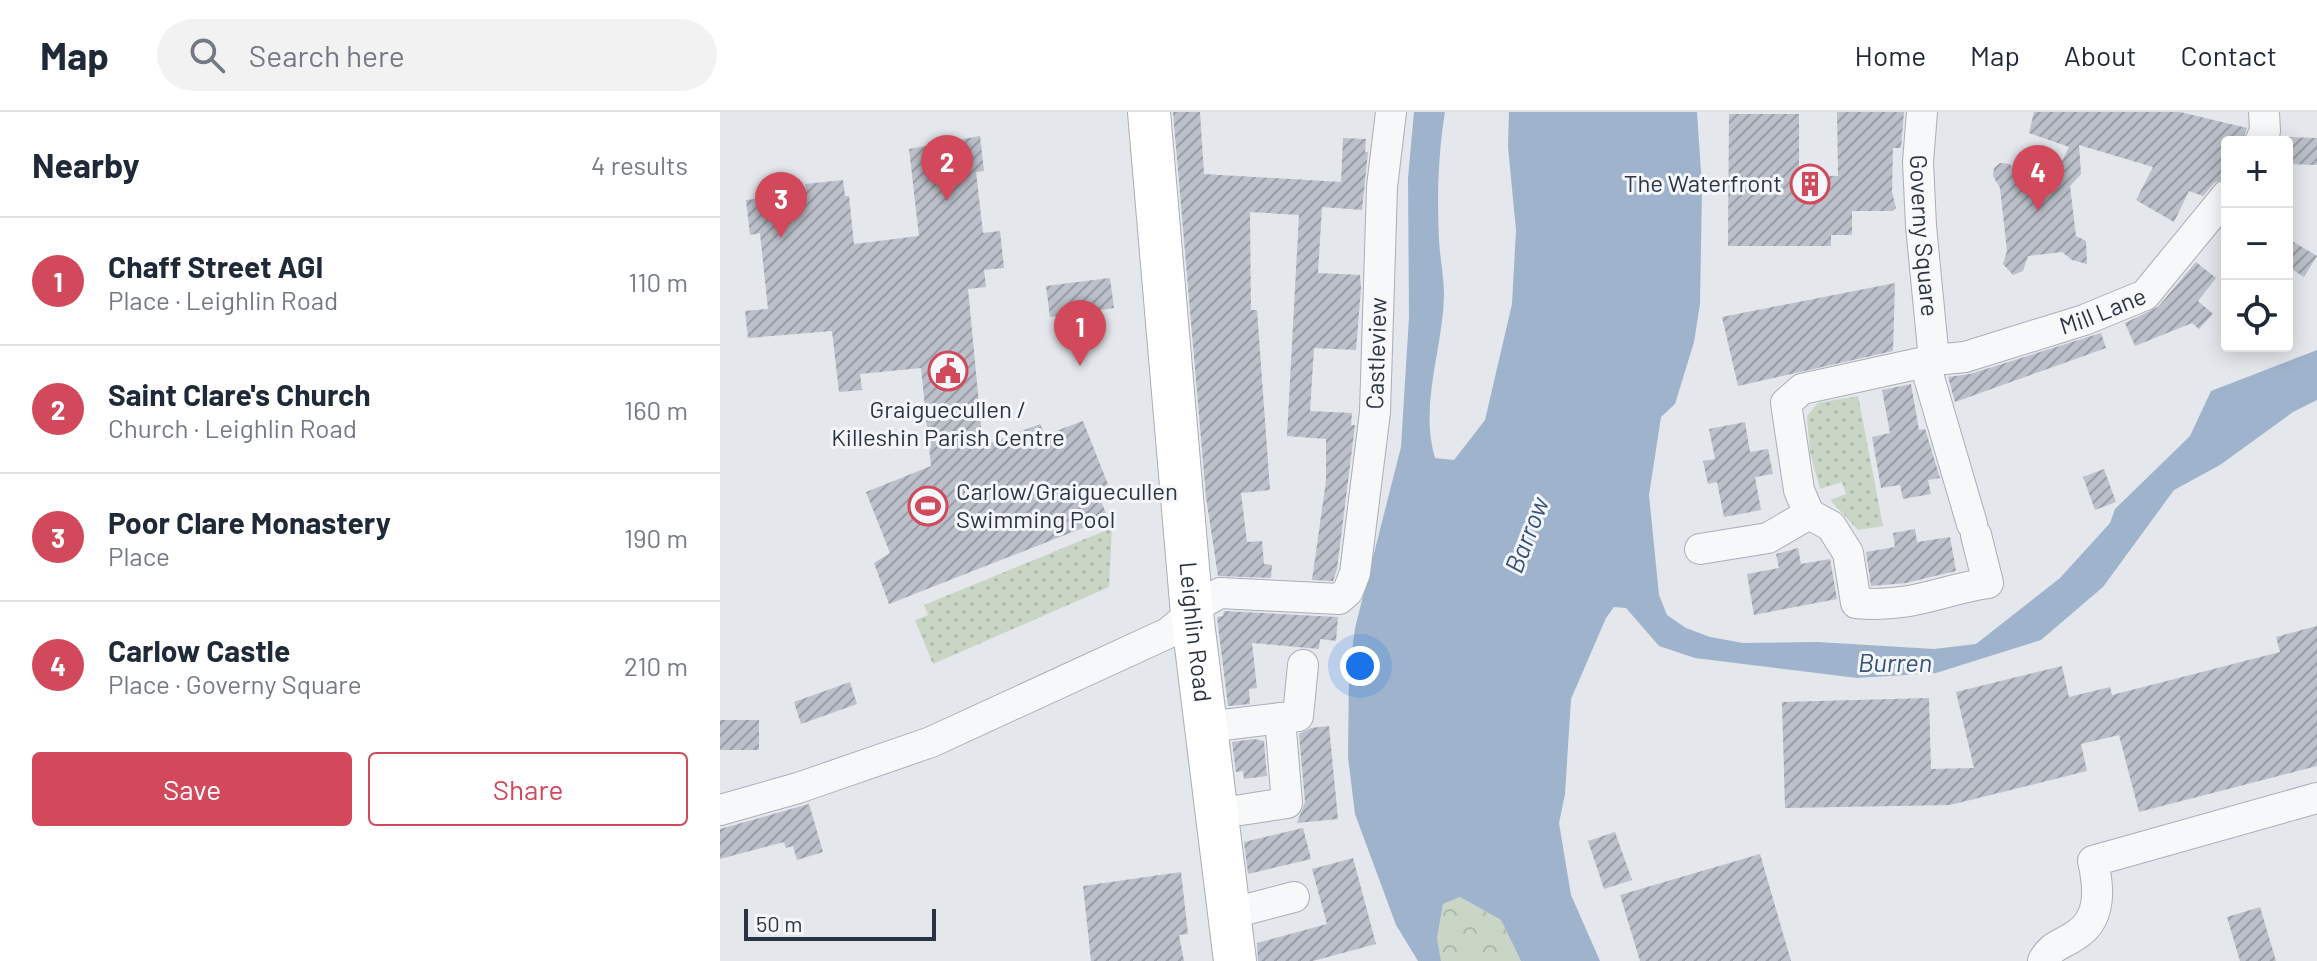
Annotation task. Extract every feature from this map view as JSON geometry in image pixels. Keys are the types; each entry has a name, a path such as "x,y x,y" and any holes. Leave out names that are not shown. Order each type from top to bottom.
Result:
{"street":[{"name":"Leighlin Road","path":"1149,112 1192,614 1235,961"},
{"name":"Castleview","path":"1192,614 1220,593 1343,596 1355,573 1375,412 1382,187 1391,112"},
{"name":"Governy Square","path":"1809,514 1831,526 1848,553 1856,603 1888,606 1988,583 1930,362 1918,162 1922,112"},
{"path":"2263,136 2264,112"},
{"name":"Mill Lane","path":"1809,514 1799,490 1786,422 1786,403 1802,389 1965,357 2084,320 2145,295 2221,202"},
{"path":"1700,549 1768,538 1809,514"},
{"path":"720,810 798,788 931,742 1168,633 1192,614"},
{"path":"1206,727 1298,716 1303,665"},
{"path":"1241,810 1287,803 1280,718"},
{"path":"2043,961 2050,948 2079,934 2095,915 2097,879 2093,861 2317,798"},
{"path":"1229,914 1294,897"}],"green space":[{"path":"1858,396 1883,526 1858,530 1830,500 1846,494 1842,482 1820,489 1810,452 1807,416 1818,403"},
{"path":"1112,528 1109,587 933,664 915,620 928,615 924,605"},
{"path":"1460,897 1501,920 1521,961 1441,961 1437,938 1443,904"}],"water":[{"path":"1414,112 1445,112 1438,192 1444,295 1430,418 1435,458 1454,460 1485,420 1512,304 1516,230 1508,147 1509,112 1697,112 1702,187 1700,304 1694,342 1675,404 1661,417 1649,495 1659,595 1667,615 1686,628 1710,637 1743,643 1818,642 1934,649 1976,644 2060,578 2110,523 2115,509 2190,436 2211,391 2317,350 2317,400 2293,412 2220,465 2174,490 2103,587 2041,640 1936,673 1857,678 1695,658 1659,646 1626,608 1614,607 1606,618 1571,699 1565,794 1559,823 1571,895 1600,961 1521,961 1501,920 1460,897 1443,904 1437,938 1441,961 1418,961 1396,925 1355,814 1348,757 1349,674 1355,628 1401,447 1409,317 1408,178"}],"building":[{"path":"1173,112 1200,112 1204,174 1341,182 1343,138 1366,139 1365,152 1368,152 1362,210 1322,207 1318,273 1360,275 1361,288 1356,350 1314,348 1310,411 1352,413 1351,425 1355,425 1333,581 1312,580 1326,481 1326,439 1287,436 1299,215 1250,212 1251,310 1257,310 1270,490 1241,493 1247,542 1262,541 1264,564 1272,565 1271,578 1218,576 1206,497"},
{"name":"The Waterfront","path":"1837,112 1904,112 1901,148 1893,148 1892,192 1896,208 1892,211 1852,211 1852,235 1831,235 1831,246 1728,246 1729,114 1799,114 1799,175 1838,176"},
{"path":"2034,112 2180,112 2247,128 2244,136 2221,136 2221,180 2203,196 2189,191 2174,222 2136,200 2153,167 2079,145 2081,174 2070,186 2076,236 2086,241 2087,264 2072,260 2062,252 2028,256 2023,271 2013,275 2003,264 2007,251 2000,188 1993,176 1994,168 2000,163 2010,164 2019,180 2055,176 2069,147 2029,133"},
{"path":"980,136 984,171 976,172 983,233 1000,231 1004,268 984,270 986,287 968,289 983,446 1040,424 1045,435 1083,421 1109,487 1097,492 1108,518 889,604 874,563 890,553 866,492 931,466 921,368 860,374 862,390 839,392 832,331 748,338 745,311 768,309 760,233 750,235 746,200 790,195 806,191 805,184 843,180 845,196 849,196 854,244 919,236 909,149"},
{"path":"2293,137 2317,138 2317,165 2293,164"},
{"path":"2293,242 2317,256 2304,277 2293,270"},
{"path":"2196,262 2216,278 2198,301 2213,314 2199,329 2192,323 2135,346 2125,323 2158,307"},
{"path":"1110,278 1114,308 1050,317 1046,286"},
{"path":"1895,283 1893,351 1738,386 1722,317"},
{"path":"2101,333 2106,348 1955,402 1948,377 1970,374"},
{"path":"1911,384 1919,430 1925,429 1940,478 1928,480 1931,494 1903,499 1900,485 1881,488 1872,437 1890,433 1882,390"},
{"path":"1745,422 1750,452 1768,449 1773,474 1755,477 1761,510 1724,517 1717,482 1708,484 1703,461 1715,459 1709,429"},
{"path":"2104,469 2116,502 2095,510 2083,477"},
{"path":"1915,529 1917,542 1950,537 1956,571 1906,583 1871,586 1866,552 1895,547 1893,533"},
{"path":"1798,548 1801,564 1830,559 1837,599 1754,615 1747,574 1779,568 1776,554"},
{"path":"1224,611 1338,617 1336,641 1320,639 1319,649 1252,643 1257,688 1249,689 1250,704 1228,706 1217,617 1223,616"},
{"path":"2317,626 2317,766 2139,812 2119,735 2081,744 2087,771 1950,805 1785,808 1782,702 1929,698 1931,769 1974,768 1956,692 2062,666 2069,697 2110,687 2112,695 2280,652 2276,637"},
{"path":"850,682 857,704 801,724 794,702"},
{"path":"720,720 759,720 759,750 720,750"},
{"path":"1329,726 1338,819 1297,823 1305,802 1299,734 1311,728"},
{"path":"1264,741 1267,776 1244,779 1243,771 1236,772 1232,742"},
{"path":"809,804 823,852 797,860 793,846 786,848 784,842 720,859 720,829"},
{"path":"1303,828 1311,859 1248,874 1244,842"},
{"path":"1615,832 1632,880 1604,889 1588,841"},
{"path":"1760,854 1791,961 1640,961 1620,895"},
{"path":"1353,858 1376,944 1313,961 1258,961 1257,943 1327,924 1312,869"},
{"path":"1181,872 1188,934 1179,935 1184,961 1091,961 1083,886"},
{"path":"2260,907 2276,961 2240,961 2227,917"}],"place":[{"name":"The Waterfront","path":"1810,184"},
{"name":"Saint Clare's Church","path":"947,201"},
{"name":"Carlow Castle","path":"2038,211"},
{"name":"Poor Clare Monastery","path":"781,238"},
{"name":"Chaff Street AGI","path":"1080,366"},
{"name":"Graiguecullen / Killeshin Parish Centre","path":"948,371"},
{"name":"Carlow/Graiguecullen Swimming Pool","path":"928,506"}],"water label":[{"name":"Barrow","path":"1527,535"},
{"name":"Burren","path":"1895,663"}]}
